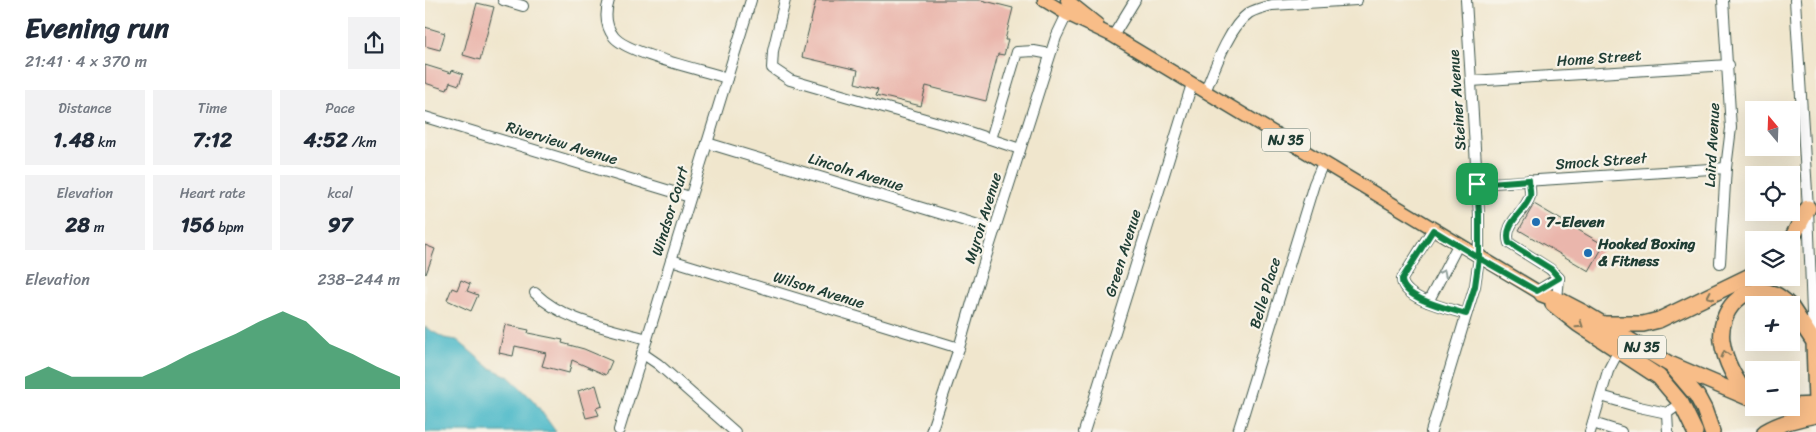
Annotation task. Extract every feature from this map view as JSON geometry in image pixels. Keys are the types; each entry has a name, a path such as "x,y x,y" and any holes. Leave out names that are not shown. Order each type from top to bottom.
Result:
{"highway":[{"path":"1796,231 1808,208"},
{"path":"1603,324 1643,324 1659,320 1745,278"},
{"path":"1745,390 1734,375 1725,355 1721,331 1724,319 1728,308 1737,299 1749,293 1758,291 1778,296"},
{"name":"NJ 35","path":"1540,293 1557,299 1603,324 1671,365 1697,396 1712,432"},
{"name":"NJ 35","path":"1540,293 1578,324 1659,377 1681,403 1695,432"},
{"path":"1800,322 1813,342 1816,403 1800,405"},
{"path":"1671,365 1745,396"},
{"path":"1765,432 1800,418 1816,415"}],"main road":[{"name":"NJ 35","path":"1044,0 1067,14 1113,36 1540,293"},
{"name":"NJ 35","path":"1067,0 1113,36"}],"street":[{"path":"503,0 523,6"},
{"path":"609,0 606,20 615,38 624,45 639,52 727,78"},
{"name":"Windsor Court","path":"619,430 751,0"},
{"path":"785,0 773,50 772,68 790,80 1020,149"},
{"path":"1113,36 1135,0"},
{"path":"1205,92 1228,41 1239,24 1250,13 1271,5 1357,0"},
{"name":"Steiner Avenue","path":"1431,432 1475,286 1479,258 1479,214 1465,0"},
{"name":"Laird Avenue","path":"1720,263 1726,168 1731,128 1729,65 1726,50 1723,0"},
{"path":"1795,0 1808,208 1813,342"},
{"name":"Myron Avenue","path":"931,432 1050,54 1067,14"},
{"path":"991,139 1017,52 1035,51 1050,54"},
{"name":"Home Street","path":"1471,81 1729,65"},
{"name":"Green Avenue","path":"1084,432 1192,84"},
{"name":"Riverview Avenue","path":"425,117 690,197"},
{"name":"Lincoln Avenue","path":"707,143 995,230"},
{"name":"Belle Place","path":"1238,432 1314,184 1323,162"},
{"name":"Smock Street","path":"1477,184 1726,168"},
{"path":"1529,180 1530,197 1509,228 1507,238 1509,243 1551,269 1559,278 1557,299"},
{"path":"1433,230 1402,279 1402,283 1406,289 1421,300 1466,314"},
{"path":"1428,302 1458,245"},
{"name":"Wilson Avenue","path":"671,260 959,348"},
{"path":"1540,293 1559,278"},
{"path":"535,293 547,304 578,319 647,339"},
{"path":"1619,350 1608,371 1591,428 1621,432"},
{"path":"642,353 658,364 735,432"},
{"path":"1601,396 1639,408 1667,413 1681,403"},
{"path":"1667,413 1668,432"}],"water":[{"path":"425,327 444,338 457,340 490,368 508,376 534,401 556,432 425,432"}],"building":[{"path":"816,0 981,0 1013,8 1005,40 1008,40 1004,55 998,54 986,101 926,86 921,106 876,95 878,89 855,83 858,70 802,57"},
{"path":"477,3 494,7 480,60 463,55"},
{"path":"425,27 445,33 440,50 425,46"},
{"path":"425,65 451,73 452,70 463,74 459,85 450,82 447,90 425,83"},
{"path":"1534,204 1604,245 1589,271 1519,230"},
{"path":"425,245 435,249 426,274 425,273"},
{"path":"461,280 470,284 467,291 478,295 471,311 447,300 452,288 457,290"},
{"path":"505,325 529,330 528,333 563,340 562,343 584,349 612,361 606,375 572,360 569,373 542,366 546,353 515,346 513,356 499,353"},
{"path":"596,385 602,406 596,408 599,415 586,418 578,391"}],"place":[{"name":"7-Eleven","path":"1536,222"},
{"name":"Hooked Boxing & Fitness","path":"1588,253"}],"route":[{"path":"1477,184 1479,258 1433,230 1402,279 1406,289 1421,300 1466,314 1475,286 1479,258 1537,291 1559,278 1551,269 1509,243 1507,238 1509,228 1530,197 1529,180 1477,184"}]}
